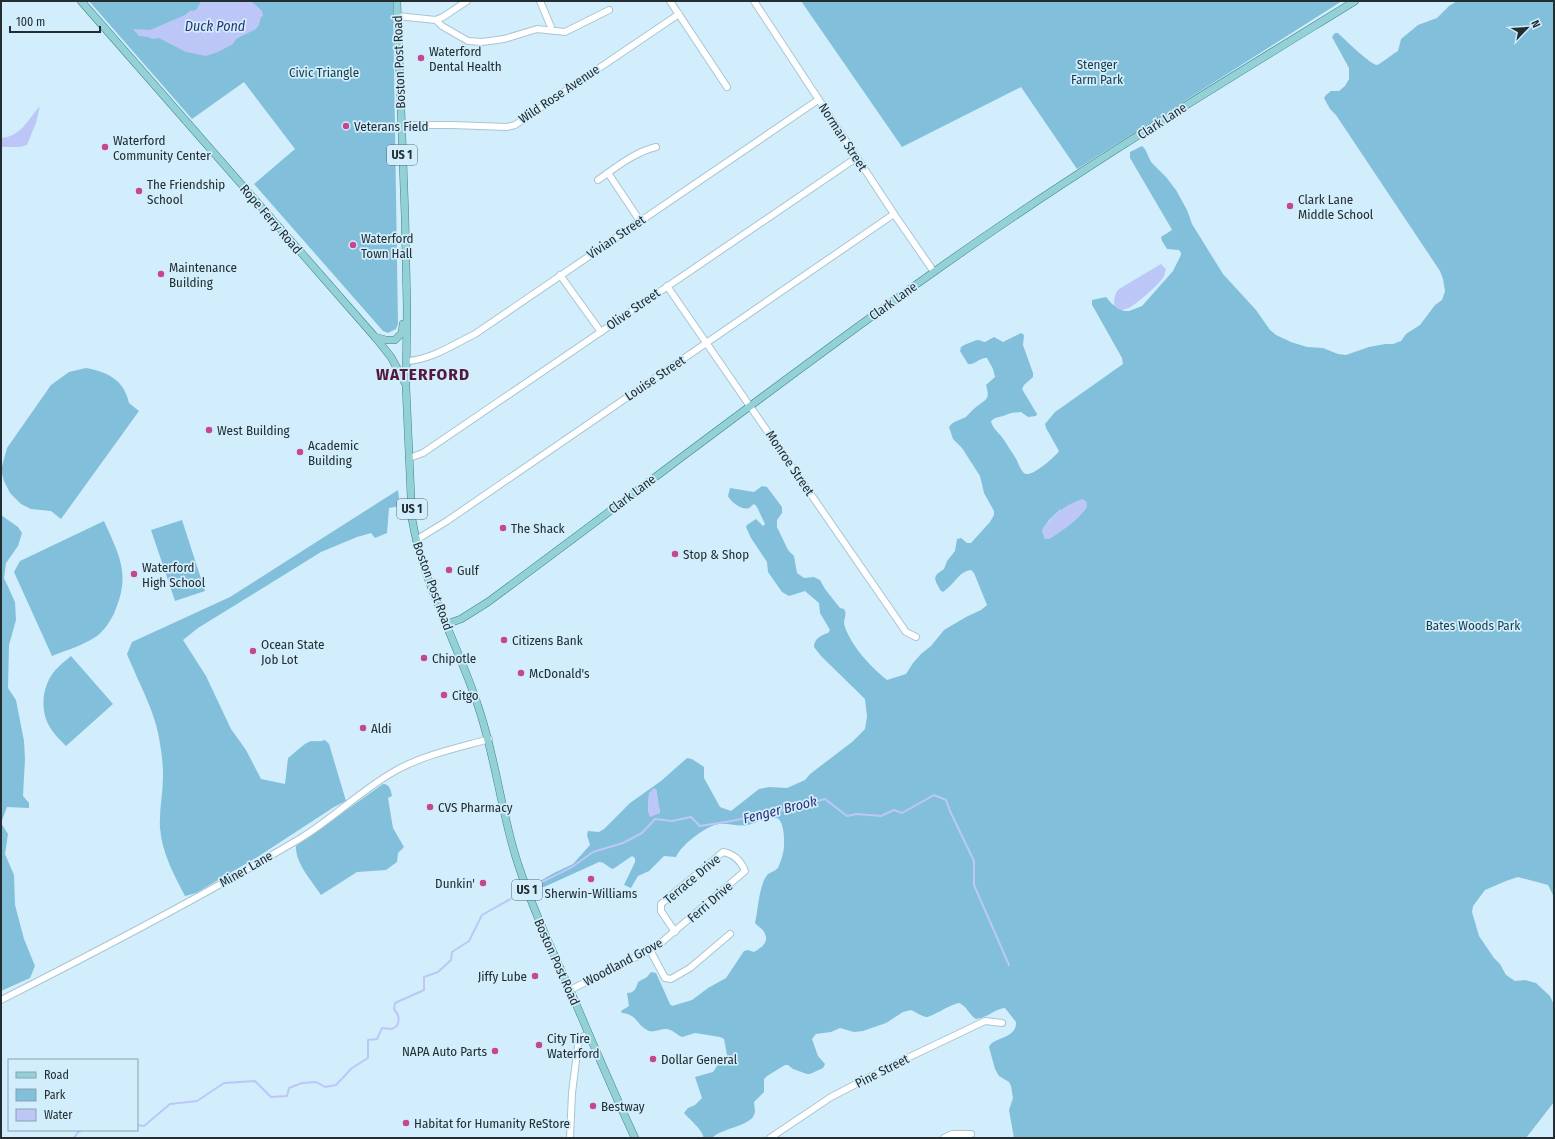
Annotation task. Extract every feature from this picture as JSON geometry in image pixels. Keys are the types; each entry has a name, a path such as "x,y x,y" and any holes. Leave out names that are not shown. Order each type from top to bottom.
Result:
{"main road":[{"name":"Rope Ferry Road","path":"81,1 375,337 396,365 406,387"},
{"name":"Boston Post Road","path":"397,1 407,308 406,387 412,519 416,540 430,583 470,682 489,739 518,862 535,912 635,1138"},
{"name":"Clark Lane","path":"447,624 461,619 488,602 750,404 934,272 1070,180 1212,89 1355,1"},
{"path":"375,337 386,340 398,338 402,333 407,308"}],"street":[{"path":"397,16 436,20 467,1"},
{"path":"540,1 552,26 550,30"},
{"path":"670,1 727,87"},
{"name":"Norman Street","path":"754,1 856,158 934,272"},
{"path":"436,20 442,26 468,41 476,42 504,39 532,30 565,32 609,10"},
{"name":"Wild Rose Avenue","path":"401,125 507,127 515,125 679,14"},
{"name":"Vivian Street","path":"407,361 417,360 436,353 475,334 818,100"},
{"path":"598,180 638,154 656,147"},
{"name":"Olive Street","path":"409,458 423,453 856,158"},
{"path":"608,173 640,221"},
{"name":"Louise Street","path":"416,540 447,521 894,214"},
{"path":"560,275 601,332"},
{"name":"Monroe Street","path":"668,286 906,632 916,637"},
{"name":"Miner Lane","path":"1,1000 77,962 246,870 321,825 394,772 425,758 489,739"},
{"name":"Terrace Drive","path":"675,932 661,911 661,904 723,852 731,854 742,863 745,871"},
{"name":"Ferri Drive","path":"675,932 745,871"},
{"name":"Woodland Grove","path":"570,990 650,950 675,932"},
{"path":"650,950 665,978 671,979 690,968 730,934"},
{"name":"Pine Street","path":"770,1138 831,1097 899,1062 985,1021 1002,1023"},
{"path":"570,1138 572,1094 578,1045 581,1038 588,1034"},
{"path":"944,1138 952,1134 971,1134"}],"green space":[{"name":"Civic Triangle","path":"89,1 393,1 398,324 396,329 388,333 383,331 254,184 295,149 244,82 192,119"},
{"name":"Stenger Farm Park","path":"801,1 1342,1 1077,169 1021,87 902,147"},
{"name":"Bates Woods Park","path":"1457,1 1554,1 1554,897 1548,885 1518,877 1485,890 1473,906 1472,912 1479,936 1500,964 1506,975 1515,981 1525,980 1536,983 1550,996 1554,1005 1554,1102 1526,1138 1014,1138 1009,1110 1013,1098 1011,1086 1009,1082 999,1076 995,1069 989,1047 995,1041 1013,1032 1016,1022 1005,1008 976,1019 964,1006 959,1003 928,1017 922,1016 911,1010 903,1012 886,1023 863,1031 854,1032 840,1028 831,1032 816,1034 812,1039 818,1056 825,1064 823,1068 807,1074 785,1065 764,1079 764,1092 754,1102 755,1112 751,1119 712,1138 704,1138 698,1127 684,1113 688,1108 695,1105 702,1098 695,1077 713,1072 721,1060 727,1055 724,1039 695,1033 682,1037 666,1029 649,1031 643,1028 634,1018 622,1013 621,1011 629,1006 627,993 633,991 638,982 647,977 651,972 656,973 672,1006 692,1000 708,988 726,978 744,951 748,950 754,952 764,944 766,941 766,936 755,923 759,897 765,878 768,874 778,868 783,855 784,834 780,820 777,818 766,819 740,826 726,824 714,825 695,836 683,847 676,857 664,856 649,871 638,876 631,888 624,885 635,862 635,858 632,856 613,869 599,862 544,887 541,887 540,881 573,864 590,845 587,835 588,831 599,832 604,829 630,803 661,781 687,758 692,759 704,767 704,778 720,807 731,811 759,789 769,787 787,788 805,780 810,774 852,742 865,729 867,717 865,699 821,656 814,647 814,644 820,636 828,633 830,630 820,613 819,603 805,591 789,596 782,592 768,572 767,562 751,538 746,527 756,519 763,526 765,524 757,507 754,504 746,509 737,505 728,496 730,488 754,492 762,486 767,487 782,507 782,513 777,520 777,527 788,550 794,556 797,573 804,578 814,577 820,580 840,608 844,609 844,625 852,642 881,675 887,680 906,674 913,663 931,646 944,630 981,610 987,605 974,573 971,570 963,573 943,592 940,590 935,578 937,574 944,569 947,561 955,551 957,539 961,538 967,543 971,543 990,522 994,515 994,511 984,493 980,476 962,448 953,439 949,427 955,422 966,417 986,399 988,394 986,385 995,377 993,369 987,358 968,364 960,351 961,347 977,340 985,342 994,337 1003,342 1021,333 1024,335 1023,345 1033,377 1024,385 1022,389 1037,414 1036,416 1028,417 1021,412 1011,413 995,418 991,421 1023,472 1030,474 1044,465 1059,451 1045,424 1055,412 1123,364 1122,358 1092,305 1092,300 1106,297 1112,304 1124,311 1129,311 1142,306 1173,271 1181,255 1179,250 1167,249 1162,241 1161,237 1172,230 1130,158 1130,152 1142,146 1145,149 1151,162 1176,190 1187,210 1192,224 1223,274 1256,310 1270,330 1276,335 1307,347 1323,348 1338,354 1346,355 1369,347 1393,344 1401,341 1406,334 1420,325 1435,305 1442,300 1445,291 1440,271 1324,98 1331,91 1339,91 1345,86 1349,79 1349,68 1332,37 1335,33 1338,33 1363,56 1377,65 1398,51 1401,39 1418,25 1437,18 1449,6","holes":["1061,509 1055,535 1049,539 1045,539 1042,530 1049,520","656,789 660,813 648,812 649,793"]},
{"path":"86,368 101,372 114,378 123,388 129,403 139,411 61,519 51,511 31,509 21,504 10,493 4,481 1,470 7,448 51,385 69,372"},
{"path":"398,490 400,506 389,508 387,533 375,538 371,533 357,537 321,552 198,628 183,640 206,676 231,729 246,750 261,779 285,784 288,758 309,742 325,740 329,744 346,801 334,807 259,856 196,893 185,896 169,864 161,837 160,821 163,765 161,749 153,714 127,654 132,642 230,597"},
{"path":"1,515 18,527 22,533 18,546 6,563 4,578 15,602 16,620 9,645 8,688 16,700 24,741 25,759 23,796 29,803 29,808 7,807 1,823"},
{"path":"182,520 205,591 175,601 151,530"},
{"path":"104,521 118,555 123,575 120,598 115,611 108,625 97,636 81,645 52,656 14,572 20,561"},
{"path":"71,656 113,704 66,746 51,729 45,717 44,696 45,689 51,676"},
{"path":"383,784 389,786 391,790 392,796 388,798 393,828 404,847 398,853 397,862 386,870 357,872 321,895 301,865 296,852 296,846"},
{"path":"1,823 8,834 5,854 14,875 15,905 24,939 35,966 30,978 1,991"}],"water":[{"name":"Duck Pond","path":"201,1 251,1 262,11 263,16 261,17 259,25 256,29 236,39 233,44 218,52 206,56 186,52 159,38 153,39 139,36 133,29 150,30 185,15 190,11 196,10"},
{"path":"40,106 36,123 27,145 20,147 1,147 1,138 8,137 19,131"},
{"path":"1161,264 1166,269 1161,281 1129,308 1121,310 1115,306 1114,299 1119,289"},
{"path":"1082,499 1086,501 1087,507 1084,512 1070,525 1049,539 1045,539 1042,530 1050,520 1065,507"},
{"path":"654,788 656,789 660,813 650,817 648,812 649,793"}],"waterway":[{"name":"Fenger Brook","path":"540,883 572,867 593,852 623,843 642,833 655,819 672,821 691,817 700,826 763,815 825,799 847,816 857,814 881,816 894,810 902,813 934,795 946,800 974,861 974,885 1009,965"},
{"name":"Fenger Brook","path":"138,1125 144,1126 170,1104 197,1101 224,1083 255,1081 271,1097 287,1096 289,1088 302,1083 316,1082 325,1087 336,1085 352,1068 368,1058 368,1040 377,1039 382,1028 392,1029 397,1026 399,1019 394,1009 395,1003 424,990 424,977 438,972 451,960 452,952 469,941 482,915 514,897"},
{"name":"Fenger Brook","path":"74,1138 80,1131"}],"place":[{"name":"Waterford Dental Health","path":"421,58"},
{"name":"Veterans Field","path":"346,126"},
{"name":"Waterford Community Center","path":"105,147"},
{"name":"The Friendship School","path":"139,191"},
{"name":"Clark Lane Middle School","path":"1290,206"},
{"name":"Waterford Town Hall","path":"353,245"},
{"name":"Maintenance Building","path":"161,274"},
{"name":"West Building","path":"209,430"},
{"name":"Academic Building","path":"300,452"},
{"name":"The Shack","path":"503,528"},
{"name":"Stop & Shop","path":"675,554"},
{"name":"Gulf","path":"449,570"},
{"name":"Waterford High School","path":"134,574"},
{"name":"Citizens Bank","path":"504,640"},
{"name":"Ocean State Job Lot","path":"253,651"},
{"name":"Chipotle","path":"424,658"},
{"name":"McDonald's","path":"521,673"},
{"name":"Citgo","path":"444,695"},
{"name":"Aldi","path":"363,728"},
{"name":"CVS Pharmacy","path":"430,807"},
{"name":"Sherwin-Williams","path":"591,879"},
{"name":"Dunkin'","path":"483,883"},
{"name":"Jiffy Lube","path":"535,976"},
{"name":"City Tire Waterford","path":"539,1045"},
{"name":"NAPA Auto Parts","path":"495,1051"},
{"name":"Dollar General","path":"653,1059"},
{"name":"Bestway","path":"593,1106"},
{"name":"Habitat for Humanity ReStore","path":"406,1123"}],"district":[{"name":"WATERFORD","path":"423,374"}]}
